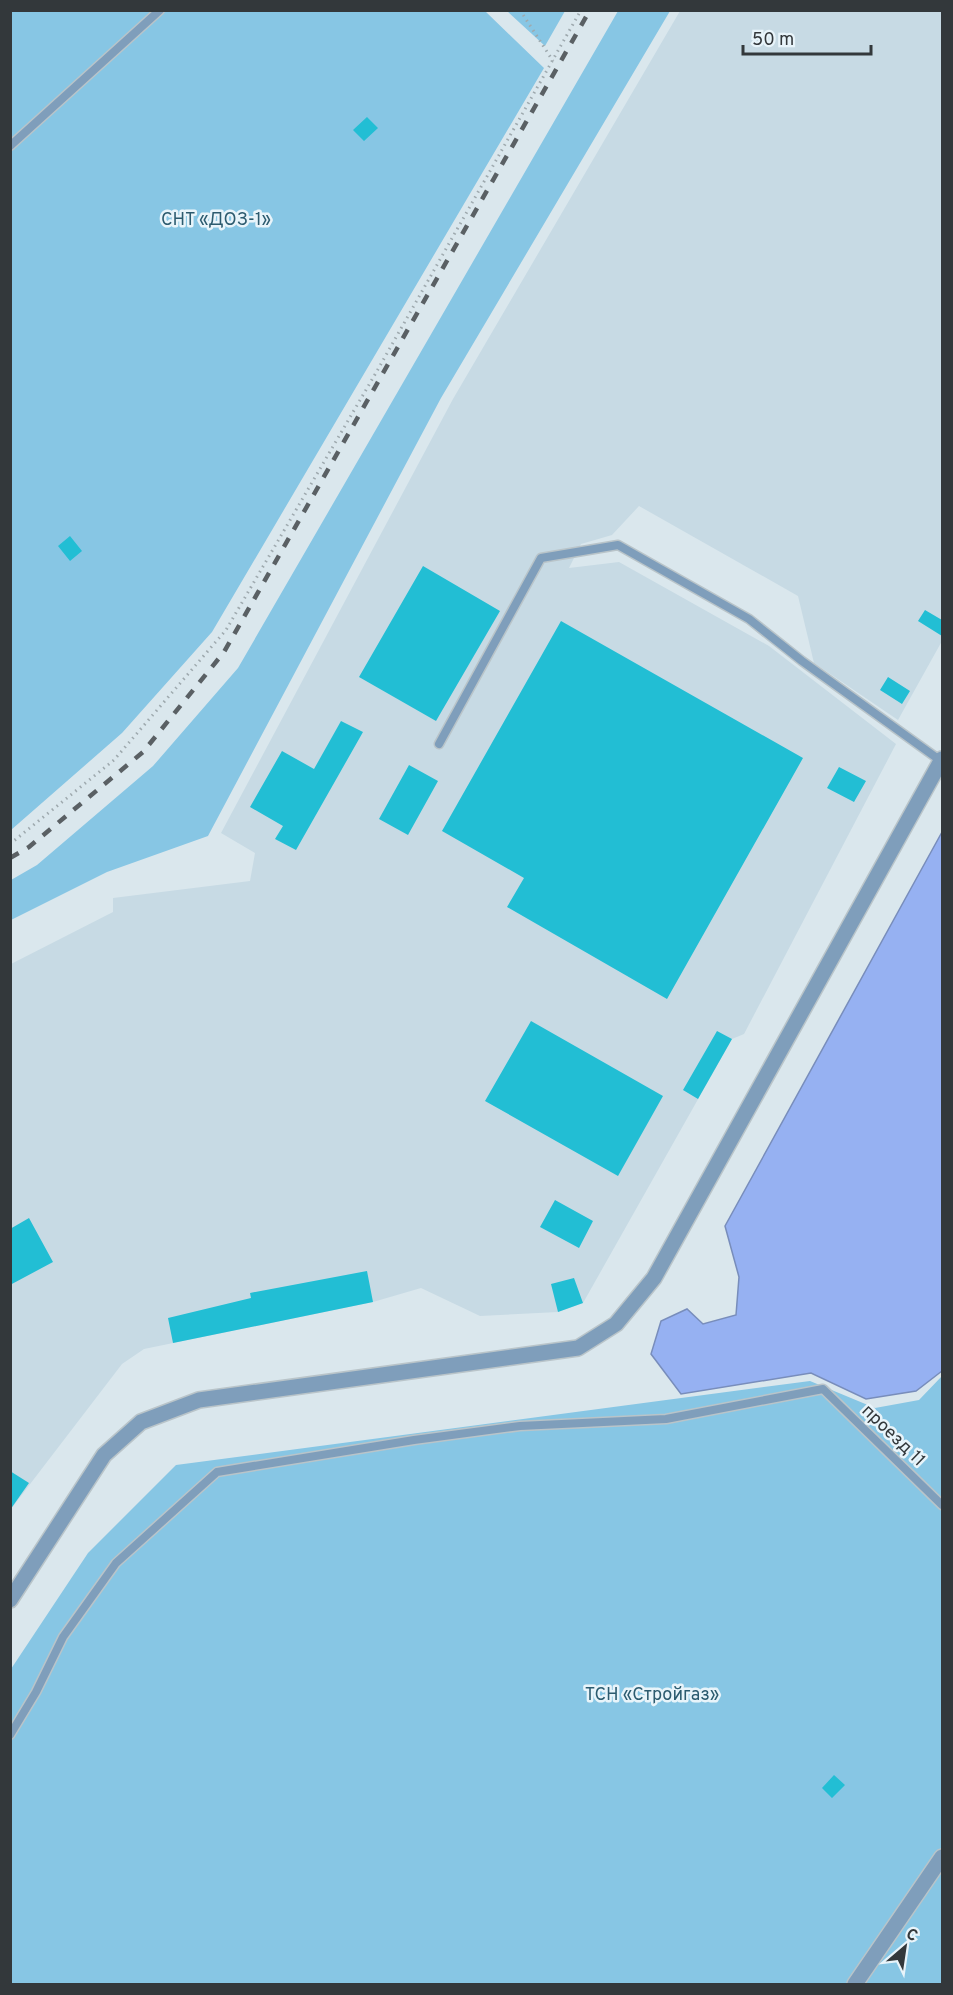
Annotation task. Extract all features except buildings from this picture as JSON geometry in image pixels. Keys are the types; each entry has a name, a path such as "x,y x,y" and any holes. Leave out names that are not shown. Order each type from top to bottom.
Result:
{"street":[{"path":"10,1600 104,1455 141,1422 199,1400 578,1348 616,1324 654,1278 942,760"},
{"path":"855,1984 942,1857"}],"lane":[{"path":"10,146 160,10"},
{"path":"438,744 540,558 618,545 749,619 802,661 942,760"},
{"name":"проезд 11","path":"10,1735 36,1692 63,1637 116,1563 217,1472 414,1440 520,1426 666,1419 823,1389 942,1505"}],"path":[{"path":"520,10 553,62"},
{"path":"10,844 114,760 226,630 377,371 581,10"}],"shaded area":[{"path":"680,11 942,11 942,641 898,720 814,663 798,596 639,506 612,535 581,544 569,568 619,562 769,646 896,744 744,1034 732,1039 583,1303 558,1312 480,1316 421,1288 373,1302 144,1349 122,1364 11,1509 11,964 113,912 113,898 250,881 255,853 221,833 453,399"},
{"path":"942,832 942,1371 916,1391 866,1399 811,1373 681,1394 651,1354 661,1321 687,1309 703,1324 736,1315 739,1277 725,1226"}],"green space":[{"name":"СНТ «ДОЗ-1»","path":"10,11 485,11 544,68 212,632 122,733 11,830"},
{"path":"507,11 565,11 545,46"},
{"path":"618,11 670,11 441,398 208,836 107,872 11,920 11,880 37,865 153,766 238,668"},
{"name":"ТСН «Стройгаз»","path":"942,1376 942,1984 11,1984 11,1669 88,1553 176,1465 810,1381 875,1408 919,1400"}],"railway":[{"path":"10,858 29,847 143,752 224,652 590,10"}]}
